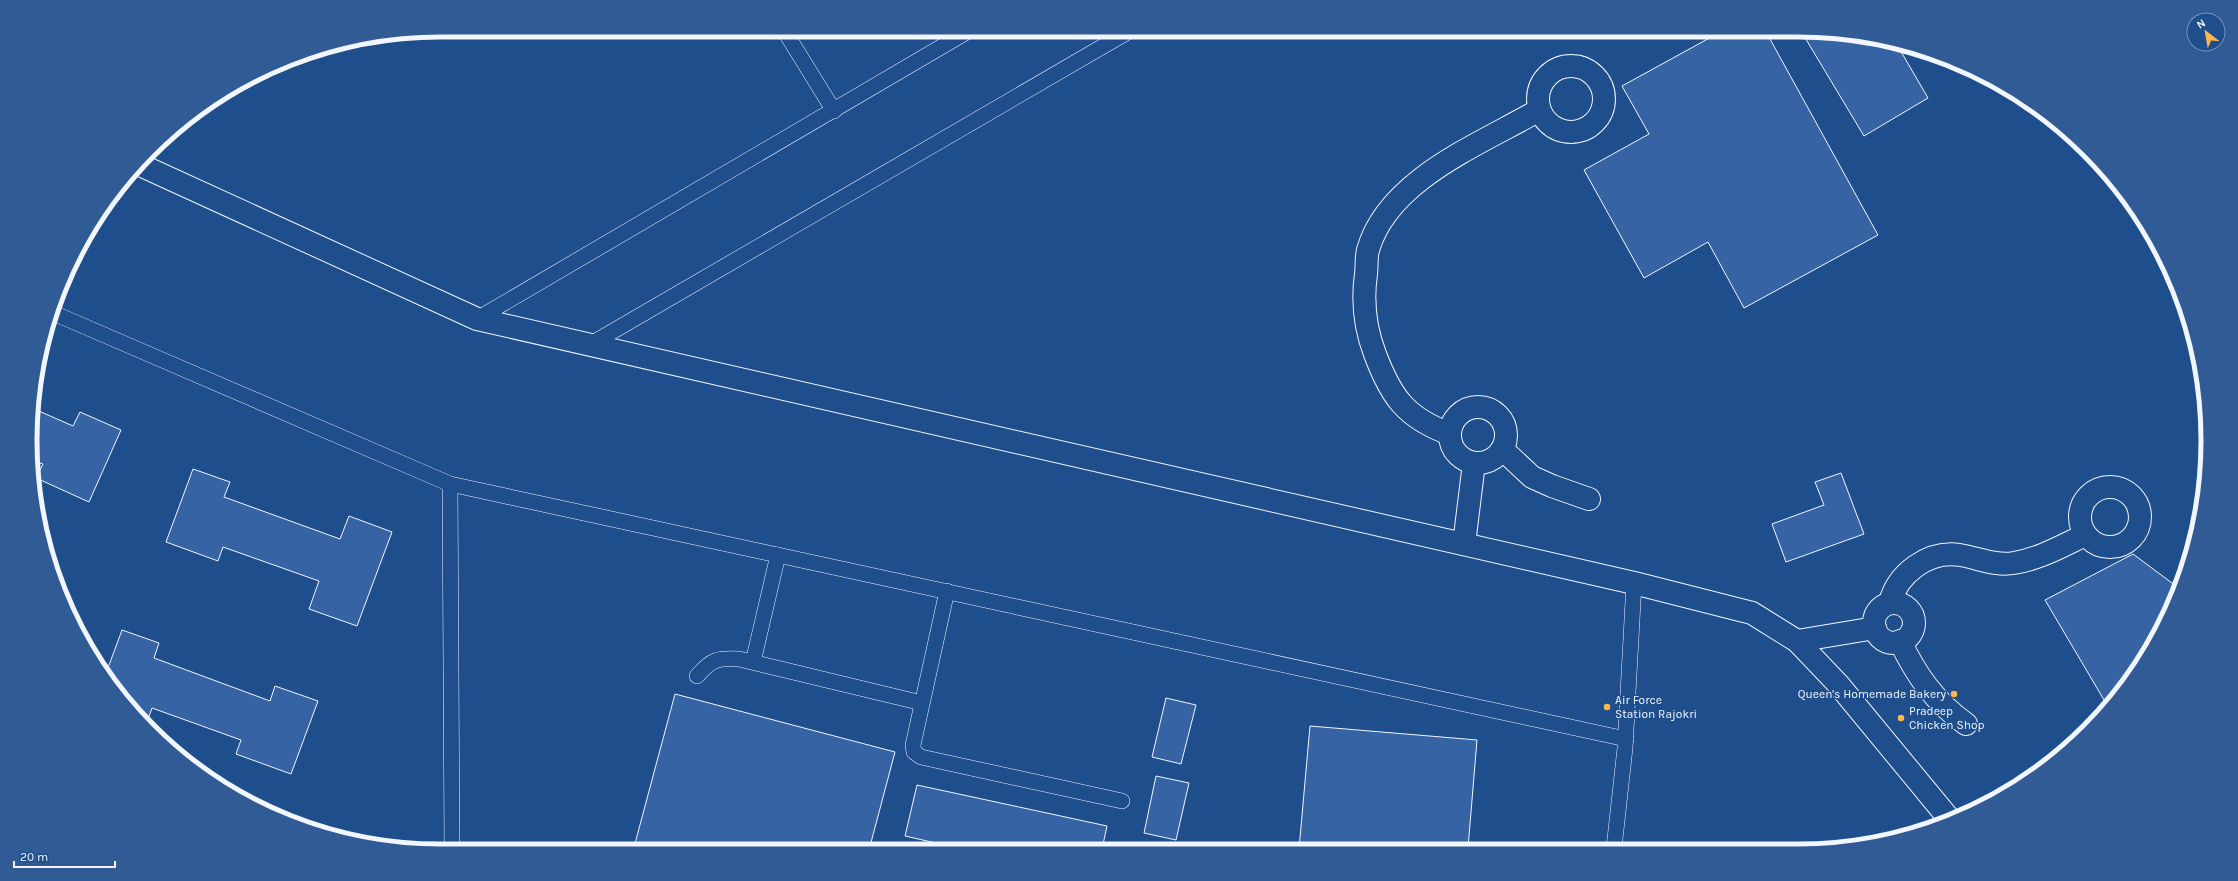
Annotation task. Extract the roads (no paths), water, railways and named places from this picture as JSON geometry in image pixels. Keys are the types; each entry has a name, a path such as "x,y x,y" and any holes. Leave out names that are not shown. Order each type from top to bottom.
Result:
{"street":[{"path":"1450,434 1428,426 1408,411 1394,394 1382,372 1368,336 1363,295 1368,250 1385,215 1407,190 1435,169 1540,110"},
{"path":"144,167 477,318 1634,582 1752,613 1797,642 1838,684 1946,815"},
{"path":"1472,408 1490,410 1498,415 1506,431 1506,441 1496,457 1488,462 1474,463 1462,459 1455,452 1451,444 1450,434 1452,426 1463,411 1472,408"},
{"path":"1502,449 1532,477 1589,499"},
{"path":"1464,544 1474,463"},
{"path":"1890,603 1898,583 1909,570 1922,563 1939,557 1958,555 1996,564 2014,563 2034,558 2085,535"},
{"path":"1890,603 1904,606 1913,616 1910,634 1900,641 1888,642 1878,634 1875,628 1875,616 1884,606 1890,603"},
{"path":"1797,642 1875,628"},
{"path":"1900,641 1924,684 1935,698 1966,724"}],"lane":[{"path":"788,37 834,111"},
{"path":"477,318 834,111 958,37"},
{"path":"591,344 1119,37"},
{"path":"57,315 450,484 1626,739"},
{"path":"450,484 452,844"},
{"path":"753,662 778,555"},
{"path":"1614,844 1626,739 1634,582"},
{"path":"947,591 912,745 914,752 921,757 1122,802"},
{"path":"698,676 709,662 722,658 753,662 922,703"}],"place":[{"name":"Queen's Homemade Bakery","path":"1954,694"},
{"name":"Air Force Station Rajokri","path":"1607,707"},
{"name":"Pradeep Chicken Shop","path":"1901,718"}]}
